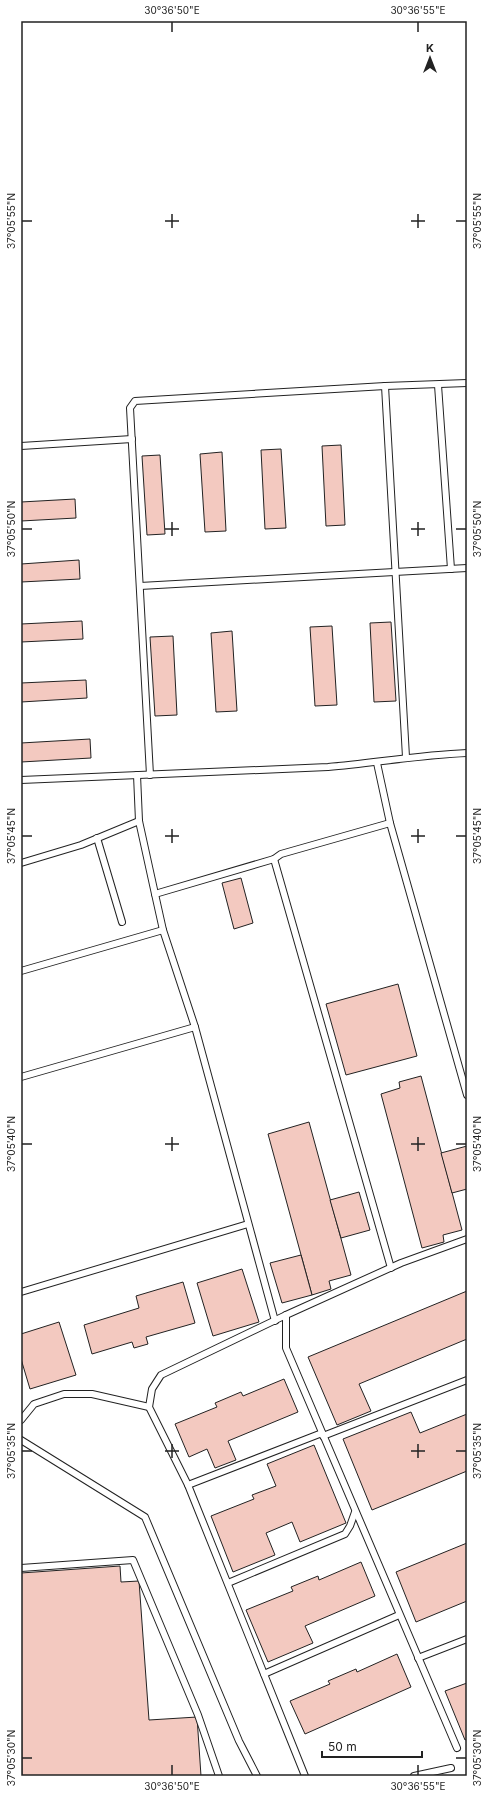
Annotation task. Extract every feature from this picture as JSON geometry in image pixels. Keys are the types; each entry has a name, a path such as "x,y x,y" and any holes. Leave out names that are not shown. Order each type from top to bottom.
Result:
{"lane":[{"path":"150,775 130,408 135,401 385,386 467,383"},
{"path":"438,385 451,569"},
{"path":"385,386 406,757"},
{"path":"21,446 132,439"},
{"path":"140,586 467,568"},
{"path":"21,780 328,768 377,763 406,757 467,753"},
{"path":"377,763 390,823 467,1095"},
{"path":"137,775 139,822 163,930 195,1027 248,1224 276,1321"},
{"path":"21,863 81,845 139,822"},
{"path":"155,894 274,859 281,854 390,823"},
{"path":"97,838 122,922"},
{"path":"274,859 391,1268"},
{"path":"21,971 163,930"},
{"path":"21,1077 195,1027"},
{"path":"21,1292 248,1224"},
{"path":"304,1776 188,1486 149,1407 152,1389 162,1375 391,1268 467,1239"},
{"path":"286,1316 286,1348 456,1748"},
{"path":"188,1486 467,1380"},
{"path":"21,1420 34,1404 64,1394 92,1394 149,1407"},
{"path":"21,1440 145,1517 239,1741 257,1776"},
{"path":"228,1583 345,1534 350,1526 355,1512"},
{"path":"21,1568 133,1560 198,1716 218,1776"},
{"path":"264,1674 399,1614"},
{"path":"418,1658 467,1639"},
{"path":"414,1776 451,1768"}],"building":[{"path":"341,445 345,525 326,526 322,446"},
{"path":"281,449 286,528 265,529 261,450"},
{"path":"222,452 226,531 205,532 200,454"},
{"path":"160,455 165,534 147,535 142,456"},
{"path":"75,499 76,518 21,521 21,502"},
{"path":"79,560 80,579 21,582 21,564"},
{"path":"82,621 83,639 21,642 21,624"},
{"path":"391,622 396,701 374,702 370,623"},
{"path":"332,626 337,705 315,706 310,627"},
{"path":"232,631 237,711 216,712 211,633"},
{"path":"173,636 177,715 155,716 150,637"},
{"path":"86,680 87,698 21,702 21,683"},
{"path":"90,739 91,758 21,762 21,743"},
{"path":"241,878 253,923 234,929 222,883"},
{"path":"398,984 417,1056 346,1075 326,1004"},
{"path":"421,1076 462,1230 443,1235 444,1242 422,1248 381,1094 400,1088 399,1082"},
{"path":"309,1122 351,1275 329,1281 331,1289 312,1295 268,1134"},
{"path":"467,1146 467,1189 452,1193 441,1153"},
{"path":"359,1192 370,1230 341,1238 330,1200"},
{"path":"301,1255 312,1295 282,1303 270,1263"},
{"path":"242,1269 259,1322 213,1336 197,1283"},
{"path":"183,1282 195,1323 146,1337 148,1344 134,1348 132,1342 92,1354 84,1325 139,1308 136,1296"},
{"path":"467,1291 467,1339 359,1384 371,1411 337,1425 308,1357"},
{"path":"59,1322 76,1375 30,1389 21,1359 21,1334"},
{"path":"284,1379 298,1412 228,1441 236,1460 215,1468 207,1449 189,1457 175,1424 217,1407 215,1403 241,1392 243,1396"},
{"path":"411,1412 420,1433 467,1414 467,1471 372,1510 343,1439"},
{"path":"314,1445 346,1523 300,1542 292,1522 266,1533 275,1555 233,1572 211,1516 254,1499 252,1495 276,1486 267,1464"},
{"path":"467,1543 467,1601 416,1622 396,1572"},
{"path":"361,1562 375,1596 305,1626 313,1643 268,1662 246,1610 293,1591 291,1587 318,1576 319,1580"},
{"path":"120,1566 121,1582 139,1581 149,1720 197,1717 201,1776 22,1776 21,1573"},
{"path":"397,1654 411,1687 305,1734 290,1701 330,1684 328,1681 356,1669 357,1672"},
{"path":"467,1683 467,1739 465,1740 445,1691"}]}
